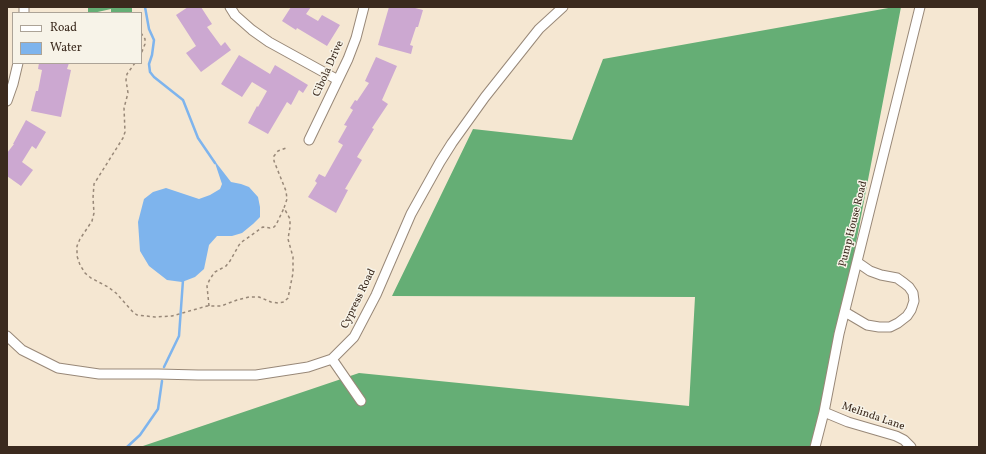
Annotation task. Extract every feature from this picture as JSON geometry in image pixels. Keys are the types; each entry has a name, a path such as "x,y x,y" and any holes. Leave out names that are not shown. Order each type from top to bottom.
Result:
{"street":[{"path":"230,7 235,16 269,42 338,80"},
{"name":"Cibola Drive","path":"309,140 348,59 356,38 364,7"},
{"name":"Cypress Road","path":"7,336 22,350 58,368 99,374 256,375 308,367 332,359 354,337 376,295 411,214 448,149 485,97 539,29 563,7"},
{"name":"Pump House Road","path":"815,447 845,312 920,7"},
{"path":"7,100 18,64"},
{"path":"845,312 868,325 890,327 907,316 914,301 913,294 904,282 897,278 870,272 857,262"},
{"path":"332,359 361,401"},
{"name":"Melinda Lane","path":"824,412 848,422 896,436 904,440 911,447"}],"path":[{"path":"142,34 145,39 142,52"},
{"path":"134,64 127,74 126,80 128,93 124,108 125,132 123,138 94,184 94,214 92,221 77,246 77,256 85,273 116,293 132,312 137,315 155,317 172,316 209,306 221,306 249,297 259,297 271,302 284,302 288,298 293,273 293,257 288,239 290,219 284,208"},
{"path":"209,306 207,286 208,281 214,272 226,266 242,241 261,228 274,227 284,208 287,199 286,191 274,161 274,156 286,148"}],"green space":[{"path":"88,7 132,7 132,12 111,12 111,9 98,12 88,12"},
{"path":"894,7 901,7 817,447 140,447 359,373 689,406 695,297 392,296 473,129 572,140 603,59"}],"water":[{"path":"214,160 231,182 249,187 258,197 260,217 242,233 232,236 217,236 209,245 204,269 195,277 182,282 167,280 149,266 140,251 138,222 144,199 153,192 166,188 199,199 210,195 220,189 222,184"}],"building":[{"path":"188,7 201,7 212,24 207,27 221,46 225,42 231,50 201,72 186,53 196,46 176,15"},
{"path":"291,7 311,7 306,14 318,21 322,15 340,25 327,46 282,21"},
{"path":"389,7 411,7 423,10 418,27 416,27 410,45 413,46 411,54 378,45"},
{"path":"239,55 270,74 275,65 308,85 303,93 299,90 291,105 287,102 268,134 248,123 267,91 252,82 242,97 221,84"},
{"path":"376,57 397,66 382,100 388,104 372,128 374,129 357,157 362,160 345,189 348,190 336,213 308,197 317,183 315,181 319,174 325,177 343,145 338,142 347,126 344,125 353,110 350,108 355,100 357,101 369,83 365,81"},
{"path":"39,64 69,64 67,69 71,70 61,117 31,111 36,91 38,91 42,70 38,69"},
{"path":"26,120 46,132 36,149 32,146 22,162 33,170 21,186 7,176 7,153 14,144"}],"waterway":[{"path":"145,7 149,29 154,40 149,64 150,72 154,77 183,100 198,138 215,163"},
{"path":"164,367 179,336 183,280"},
{"path":"127,447 140,435 158,409 162,381"}]}
